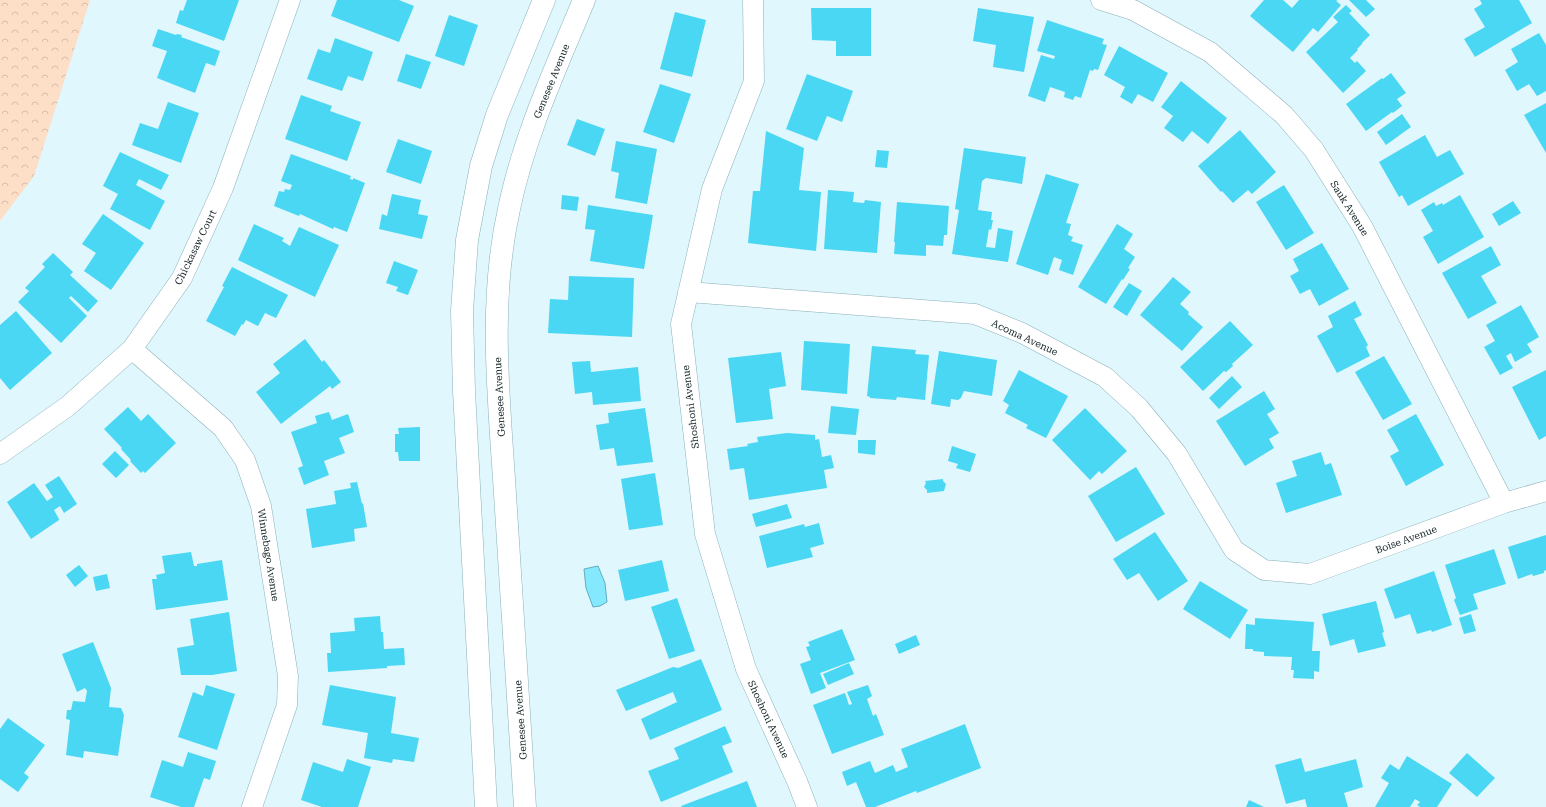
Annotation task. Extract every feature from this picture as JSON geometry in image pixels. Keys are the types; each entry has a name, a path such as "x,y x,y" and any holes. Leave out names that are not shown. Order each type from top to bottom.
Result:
{"main road":[{"path":"486,807 464,391 462,311 467,240 481,166 497,115 544,0"},
{"name":"Genesee Avenue","path":"525,807 498,390 496,318 499,270 508,210 524,152 536,114 584,0"}],"street":[{"name":"Chickasaw Court","path":"0,454 68,406 132,349 182,278 223,188 290,0"},
{"name":"Shoshoni Avenue","path":"753,0 754,81 712,189 681,324 705,534 746,669 797,781 807,807"},
{"name":"Sauk Avenue","path":"1101,0 1133,10 1210,52 1284,115 1314,150 1362,226 1504,503"},
{"name":"Acoma Avenue","path":"688,292 975,314 1022,333 1105,377 1139,408 1177,454 1234,550 1264,570"},
{"name":"Winnebago Avenue","path":"132,349 223,428 245,460 261,506 288,683 287,705 252,807"},
{"name":"Boise Avenue","path":"1264,570 1310,574 1504,503 1546,491"}],"green space":[{"path":"0,0 90,0 34,176 0,221"}],"water":[{"path":"598,566 605,583 607,602 600,606 593,607 586,588 584,569"}],"building":[{"path":"187,0 239,0 224,41 176,23 180,10 183,11"},
{"path":"337,0 399,0 414,6 399,42 331,16"},
{"path":"1264,0 1283,0 1292,8 1299,0 1338,0 1336,1 1341,5 1318,32 1313,28 1293,52 1250,16"},
{"path":"1349,0 1366,0 1375,9 1366,17"},
{"path":"1480,0 1519,0 1532,23 1475,57 1464,39 1485,27 1474,9 1482,4"},
{"path":"1346,5 1352,11 1349,13 1370,35 1350,58 1355,63 1357,61 1366,71 1343,93 1306,52 1338,22 1333,17"},
{"path":"811,8 871,8 871,56 836,56 836,41 812,40"},
{"path":"978,8 1034,17 1024,72 993,67 996,45 973,41"},
{"path":"675,12 706,20 692,77 660,69"},
{"path":"449,15 478,25 464,66 435,56"},
{"path":"1047,20 1104,39 1102,44 1107,45 1098,70 1090,70 1081,98 1075,96 1073,100 1064,97 1065,92 1050,87 1045,102 1028,96 1041,55 1054,59 1055,56 1037,51"},
{"path":"158,29 176,35 182,35 181,37 220,51 215,66 206,63 195,93 157,78 167,51 152,46"},
{"path":"1539,33 1546,45 1546,91 1537,96 1529,84 1517,91 1505,70 1518,62 1511,49"},
{"path":"335,38 373,52 363,81 348,76 342,91 307,79 318,49 330,53"},
{"path":"1119,46 1168,73 1153,102 1138,94 1132,104 1120,97 1125,87 1104,75"},
{"path":"406,54 431,62 421,89 397,81"},
{"path":"1391,73 1406,93 1397,99 1402,106 1366,131 1346,104"},
{"path":"807,74 853,91 842,122 827,116 817,141 786,129"},
{"path":"1181,81 1227,118 1208,144 1192,131 1183,142 1164,128 1173,116 1161,107"},
{"path":"660,84 691,94 674,143 643,132"},
{"path":"301,95 332,106 330,111 361,122 347,161 285,139"},
{"path":"168,102 199,113 181,163 132,145 140,123 158,129"},
{"path":"1546,103 1546,153 1524,115"},
{"path":"1402,114 1411,127 1386,145 1377,132"},
{"path":"577,119 605,129 595,156 567,145"},
{"path":"1240,130 1276,172 1252,194 1248,190 1233,203 1198,166"},
{"path":"766,131 804,148 799,190 821,192 816,251 748,243 753,191 760,191"},
{"path":"1425,135 1437,157 1450,150 1464,174 1408,206 1402,195 1399,197 1379,162"},
{"path":"398,139 432,151 421,184 386,172"},
{"path":"616,141 657,149 647,204 615,198 619,173 611,171"},
{"path":"964,148 1026,157 1022,184 986,178 982,181 978,210 992,212 991,220 993,220 991,230 989,229 986,247 995,248 998,228 1013,231 1008,262 952,254 959,210 955,209"},
{"path":"877,150 889,151 887,168 875,167"},
{"path":"120,152 169,175 161,190 139,179 136,185 165,201 150,230 110,209 118,194 103,186"},
{"path":"291,154 351,176 350,179 353,180 353,178 365,183 347,232 334,227 333,229 300,214 299,216 274,206 279,191 284,192 285,189 290,190 292,185 281,181"},
{"path":"1046,174 1079,184 1066,223 1071,224 1068,235 1073,237 1071,241 1083,245 1073,275 1059,270 1062,260 1054,257 1048,275 1016,264"},
{"path":"1284,185 1314,233 1286,250 1256,202"},
{"path":"828,190 854,192 853,202 864,203 865,200 881,202 877,253 824,249"},
{"path":"392,194 421,200 418,214 428,216 422,239 379,229 382,214 387,216"},
{"path":"562,195 579,197 577,211 561,209"},
{"path":"1460,195 1484,237 1438,264 1423,237 1433,231 1421,210 1434,202 1436,206 1442,203 1443,205"},
{"path":"1513,201 1521,213 1499,226 1492,214"},
{"path":"897,202 949,206 947,235 944,235 943,246 926,245 926,256 894,254"},
{"path":"588,205 653,215 644,269 590,261 595,230 585,229"},
{"path":"103,214 144,243 111,290 84,271 96,253 82,244"},
{"path":"254,224 284,238 282,241 290,246 299,227 339,245 315,297 238,260"},
{"path":"1117,224 1133,234 1124,249 1135,257 1128,268 1130,269 1106,304 1078,287"},
{"path":"1322,243 1349,289 1319,306 1310,289 1300,294 1290,276 1299,271 1293,259"},
{"path":"1491,246 1501,265 1481,276 1497,303 1468,319 1442,273"},
{"path":"53,253 73,272 70,275 98,301 88,312 71,296 69,298 87,316 61,343 18,302 29,291 25,288 45,267 42,264"},
{"path":"394,261 418,270 408,295 396,291 398,287 386,283"},
{"path":"232,267 288,295 276,318 265,313 258,326 246,320 235,336 206,321 224,287 222,286"},
{"path":"569,276 634,278 632,337 548,333 550,299 568,300"},
{"path":"1173,277 1191,292 1180,304 1189,312 1188,314 1203,327 1182,351 1140,315"},
{"path":"1129,283 1142,291 1127,316 1113,307"},
{"path":"1355,301 1362,315 1354,319 1368,345 1366,347 1370,356 1337,373 1317,336 1333,327 1328,316"},
{"path":"1521,305 1539,337 1527,344 1532,352 1515,362 1511,353 1506,356 1513,368 1500,375 1484,347 1495,341 1486,325"},
{"path":"16,311 52,353 10,390 0,378 0,325"},
{"path":"1230,321 1253,345 1232,364 1233,366 1226,372 1224,371 1203,391 1180,367"},
{"path":"305,339 322,362 324,360 341,382 332,389 330,386 281,424 256,392 280,373 273,364"},
{"path":"804,341 850,344 847,394 801,390"},
{"path":"872,346 916,350 915,354 929,355 925,400 897,397 896,400 870,398 867,396"},
{"path":"939,351 997,360 992,396 964,391 961,398 958,400 951,399 950,407 931,404"},
{"path":"781,352 786,386 769,389 773,419 736,423 728,358"},
{"path":"1384,356 1412,404 1383,420 1355,372"},
{"path":"590,361 591,372 638,367 641,401 593,405 592,392 575,394 572,362"},
{"path":"1019,370 1068,396 1046,438 1026,428 1028,425 1005,413 1009,405 1003,401"},
{"path":"1546,370 1546,436 1539,440 1512,387"},
{"path":"1232,376 1242,387 1219,409 1209,398"},
{"path":"1264,391 1275,409 1267,414 1279,433 1269,439 1274,448 1245,466 1216,421"},
{"path":"831,406 859,409 856,435 828,433"},
{"path":"128,407 141,421 148,414 176,443 145,473 143,471 141,473 130,461 131,460 121,449 122,448 104,429"},
{"path":"645,408 653,462 617,466 614,448 600,450 596,425 609,423 608,413"},
{"path":"1085,408 1127,451 1102,474 1099,471 1090,480 1052,440"},
{"path":"329,412 332,420 348,414 354,432 339,438 345,453 324,461 329,475 304,485 298,468 303,466 291,432 317,423 315,416"},
{"path":"1416,414 1444,465 1406,486 1390,456 1399,451 1387,430"},
{"path":"420,427 420,461 399,461 398,452 395,452 395,434 399,434 398,428"},
{"path":"787,433 815,435 815,440 819,439 822,457 831,455 834,468 824,470 827,488 749,500 744,468 730,470 727,449 748,446 747,444 758,442 757,437"},
{"path":"858,440 876,440 875,455 858,453"},
{"path":"952,446 976,454 970,472 956,468 958,464 948,461"},
{"path":"115,451 129,465 116,478 102,464"},
{"path":"1321,452 1325,465 1331,463 1342,495 1286,513 1276,483 1297,476 1292,461"},
{"path":"1136,467 1165,514 1116,542 1088,496"},
{"path":"655,473 663,525 629,530 621,479"},
{"path":"59,476 77,504 64,513 60,506 54,510 59,520 31,539 7,502 34,483 47,501 53,497 45,485"},
{"path":"943,479 946,484 944,491 927,493 927,490 924,487 926,483 925,481"},
{"path":"357,482 362,504 363,503 367,527 354,529 355,541 312,548 306,509 336,504 334,491 351,488 350,483"},
{"path":"787,504 792,518 756,527 752,514"},
{"path":"819,523 824,544 810,548 813,557 767,568 759,536 804,524 805,527"},
{"path":"1155,532 1188,581 1158,601 1139,573 1127,580 1113,559"},
{"path":"1546,535 1546,570 1544,573 1533,576 1532,574 1518,579 1508,547"},
{"path":"1494,549 1506,584 1473,594 1478,609 1460,615 1454,600 1456,598 1445,565"},
{"path":"191,552 194,566 197,566 197,564 222,560 228,600 156,610 152,579 157,579 156,575 165,573 162,556"},
{"path":"662,560 669,591 625,601 618,570"},
{"path":"79,565 88,576 75,587 66,575"},
{"path":"1434,571 1452,625 1432,632 1431,630 1417,634 1410,614 1395,619 1384,589"},
{"path":"107,574 110,588 96,591 93,577"},
{"path":"1200,581 1248,610 1230,639 1183,609"},
{"path":"677,598 695,651 669,659 651,607"},
{"path":"1376,601 1386,646 1358,653 1354,639 1330,646 1322,614"},
{"path":"229,612 237,671 212,675 181,675 177,648 194,645 190,619"},
{"path":"1471,614 1476,631 1464,634 1459,618"},
{"path":"380,616 384,649 404,648 405,665 387,666 387,668 328,672 327,653 331,653 330,633 355,631 354,618"},
{"path":"1255,618 1314,622 1312,651 1320,651 1319,672 1314,671 1314,679 1293,678 1294,670 1291,670 1292,657 1264,656 1264,652 1253,651 1253,649 1245,649 1246,624 1255,625"},
{"path":"842,629 855,660 820,673 826,688 811,694 800,664 811,660 806,647 810,646 808,642"},
{"path":"916,635 920,645 899,654 895,644"},
{"path":"93,642 111,688 109,707 121,708 124,715 118,756 84,751 83,758 66,755 70,720 66,719 67,710 71,710 73,701 85,702 87,691 85,688 77,692 62,654"},
{"path":"701,659 722,710 650,740 641,719 677,702 673,692 626,711 616,690 673,667 678,668"},
{"path":"849,663 854,674 828,685 823,674"},
{"path":"206,685 235,694 217,750 178,737 193,692 203,696"},
{"path":"330,685 396,697 391,733 419,738 414,762 393,759 392,763 364,758 368,733 322,725"},
{"path":"868,685 872,696 867,699 873,716 876,714 884,735 832,754 813,705 845,693 849,705 852,704 847,692"},
{"path":"8,718 45,745 24,773 29,777 18,792 0,779 0,729"},
{"path":"965,724 981,768 917,793 916,791 875,807 866,807 856,782 847,786 842,772 870,761 875,773 893,765 896,772 908,767 901,749"},
{"path":"725,726 732,742 722,746 733,772 661,802 648,771 679,759 674,748"},
{"path":"188,752 216,761 210,780 204,778 194,807 181,807 150,797 162,760 183,767"},
{"path":"1467,753 1495,778 1477,797 1449,773"},
{"path":"1407,756 1452,784 1437,807 1420,807 1417,805 1420,802 1415,799 1410,807 1375,807 1389,783 1381,778 1390,764 1399,770"},
{"path":"1301,758 1305,772 1356,759 1363,787 1344,793 1348,807 1307,807 1305,799 1286,804 1275,765"},
{"path":"347,759 371,767 358,807 322,807 301,800 313,762 343,772"},
{"path":"747,781 757,807 681,806"},
{"path":"1249,800 1264,807 1246,807"}]}
